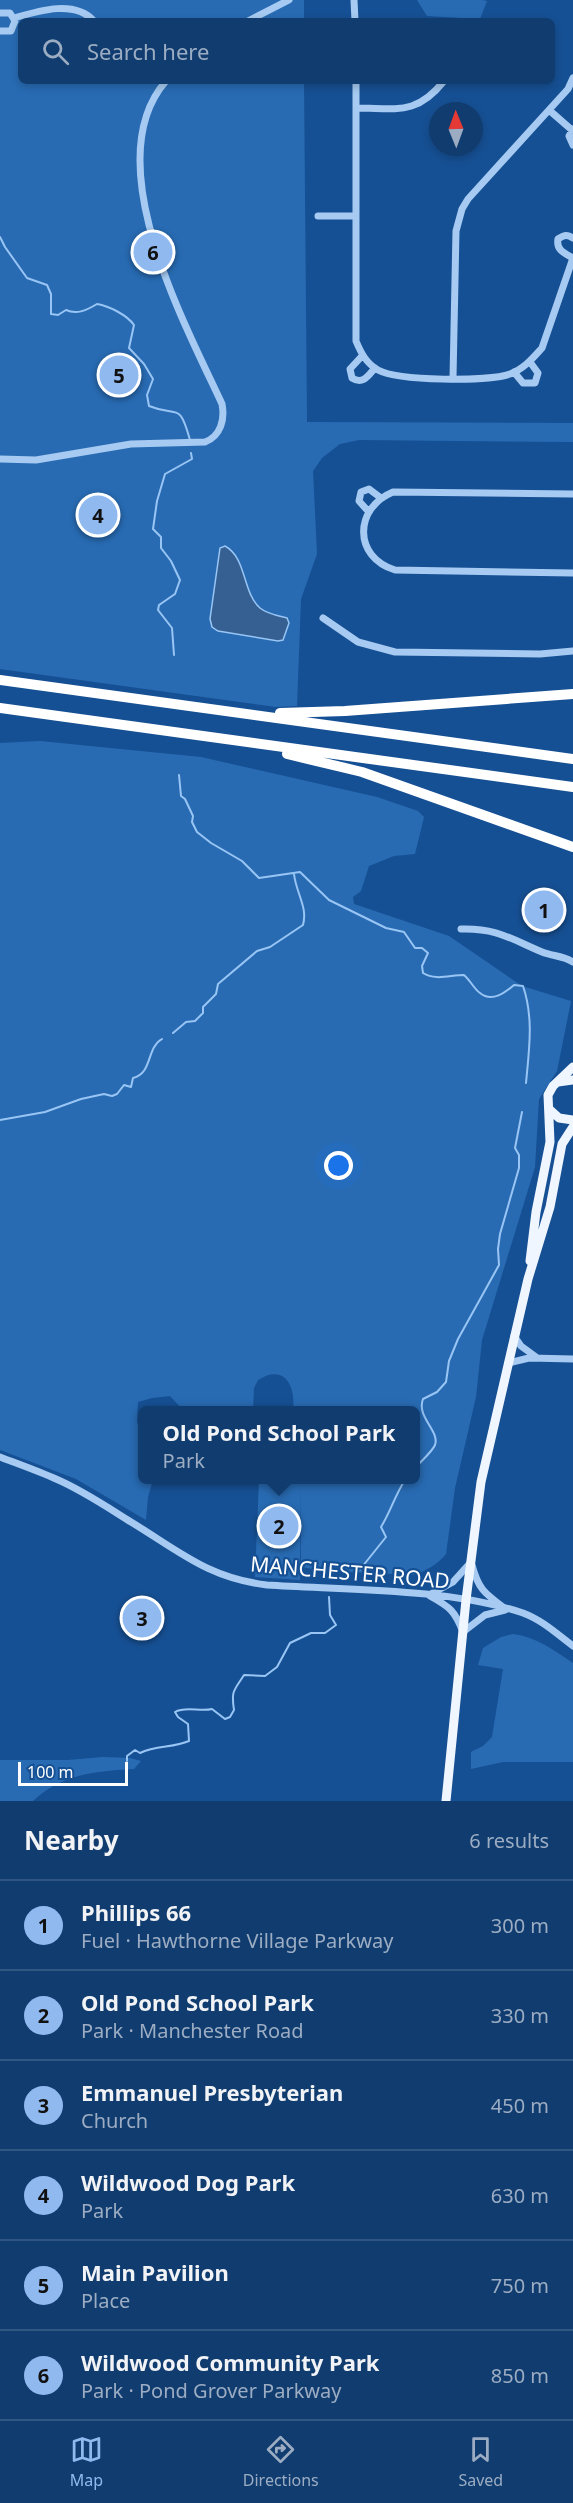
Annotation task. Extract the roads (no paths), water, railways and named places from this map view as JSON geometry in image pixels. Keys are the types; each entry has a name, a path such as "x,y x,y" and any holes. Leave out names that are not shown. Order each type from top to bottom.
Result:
{"highway":[{"path":"0,680 573,759"},
{"path":"245,713 345,711 573,694"},
{"path":"0,708 573,787"},
{"path":"259,744 277,752 362,772 573,847"}],"main road":[{"path":"528,1279 536,1212 548,1157 548,1095 573,1067"},
{"path":"556,1084 565,1080 573,1080"},
{"path":"549,1109 559,1119 573,1120"},
{"path":"446,1801 466,1600 481,1482 528,1279 546,1224 562,1144 573,1127"}],"street":[{"path":"254,18 289,0"},
{"path":"354,0 355,18"},
{"path":"14,18 63,3 79,7 91,18"},
{"path":"0,13 7,12 14,18 15,25 10,31 0,31"},
{"path":"453,378 456,231 462,209 468,199 568,89 573,78"},
{"path":"0,459 36,460 131,444 205,442 212,440 221,427 222,404 175,304 155,245 144,197 139,159 143,127 151,106 164,84"},
{"path":"356,84 356,341 362,356 375,368 402,377 494,378 514,372 530,362 542,348 573,258 559,250 556,245 558,239 568,235 573,238"},
{"path":"356,108 412,106 429,99 442,84"},
{"path":"549,110 572,129 569,139 573,145"},
{"path":"318,216 355,216"},
{"path":"362,356 350,369 352,378 358,381 364,380 375,368"},
{"path":"514,372 523,383 535,384 538,373 530,362"},
{"path":"368,511 359,501 361,492 369,489 381,498"},
{"path":"573,494 404,490 381,498 368,511 364,527 365,545 372,557 386,568 405,572 573,573"},
{"path":"323,618 358,642 395,652 540,654 573,651"},
{"path":"461,928 488,929 544,952 571,959"},
{"path":"514,1336 521,1346 536,1357"},
{"path":"508,1363 536,1357 573,1359"},
{"name":"MANCHESTER ROAD","path":"0,1457 71,1487 189,1560 230,1578 267,1585 428,1595 466,1600 536,1619 573,1646"},
{"path":"428,1595 453,1582 471,1562"},
{"path":"471,1562 477,1583 482,1591 508,1610"},
{"path":"428,1595 451,1609 464,1632 485,1615 508,1610"}],"waterway":[{"path":"0,237 27,278 47,285 51,294 51,314 58,315 66,310 82,311 97,304 131,321 134,325 129,348 144,364 153,379 147,395 149,406 180,415 190,440"},
{"path":"174,655 172,628 158,610 159,605 175,594 180,580 171,561 161,548 161,537 153,529 157,501 165,474 192,459 191,453"},
{"path":"179,775 181,796 185,799 193,816 192,822 197,832 242,861 259,878 300,872 329,900 386,928 404,932 415,948 422,948 428,953 422,966 423,973 438,977 464,975 478,992 489,997 507,991 514,985 523,986 530,1022 526,1083"},
{"path":"173,1033 186,1022 195,1021 203,1013 203,1007 216,994 218,984 257,951 270,947 303,925 303,906 294,874"},
{"path":"0,1120 45,1112 81,1099 117,1094 124,1085 131,1087 133,1078 144,1071 154,1048 162,1039"},
{"path":"420,1463 434,1448 436,1440 423,1412 423,1399 437,1392 446,1382 449,1361 458,1339 499,1265 500,1234 519,1168 519,1155 515,1148 522,1112"},
{"path":"354,1577 386,1537 381,1527 402,1484"},
{"path":"127,1761 127,1756 135,1750 140,1753 189,1741 188,1724 175,1712 179,1710 212,1709 225,1719 230,1717 234,1710 234,1691 244,1675 265,1676 277,1667 290,1643 311,1633 325,1633 336,1625 330,1615 329,1597"}],"place":[{"name":"Wildwood Community Park","path":"153,252"},
{"name":"Main Pavilion","path":"119,375"},
{"name":"Wildwood Dog Park","path":"98,515"},
{"name":"Phillips 66","path":"544,910"},
{"name":"Old Pond School Park","path":"279,1526"},
{"name":"Emmanuel Presbyterian","path":"142,1618"}]}
